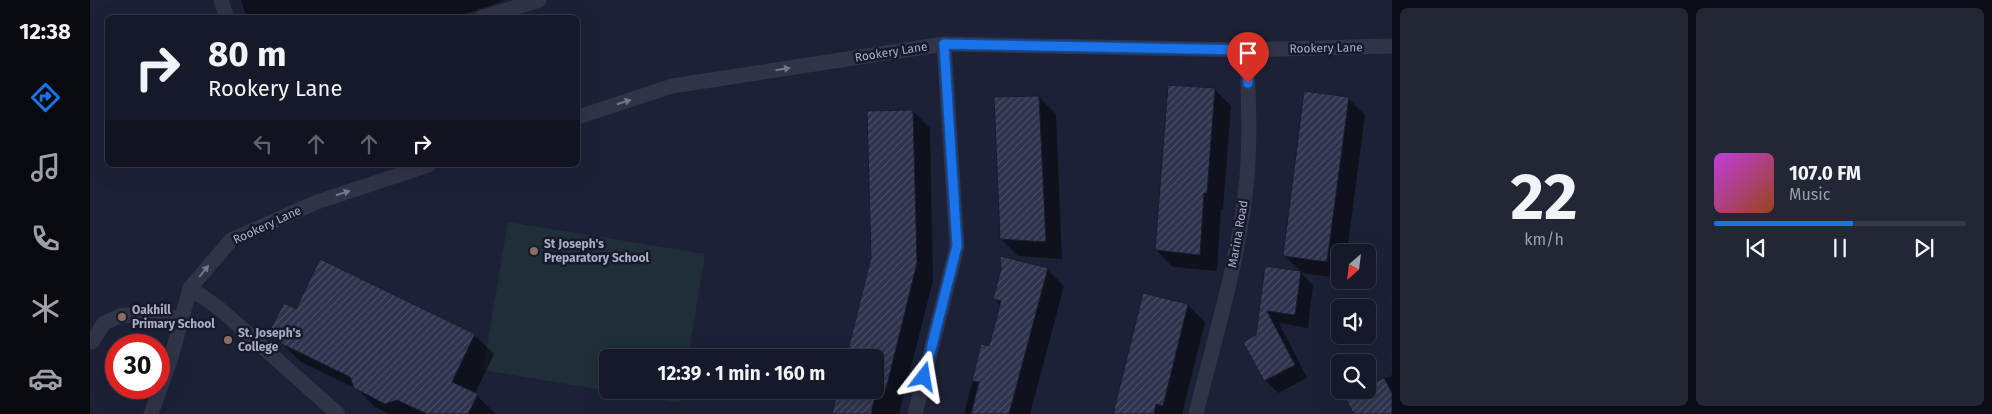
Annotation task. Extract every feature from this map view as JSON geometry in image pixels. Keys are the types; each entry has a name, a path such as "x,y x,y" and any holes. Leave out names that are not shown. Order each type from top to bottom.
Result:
{"street":[{"path":"221,0 226,15"},
{"path":"491,15 539,0"},
{"path":"915,414 957,246 944,44"},
{"name":"Rookery Lane","path":"580,116 672,86 944,44 1247,50 1392,46"},
{"name":"Marina Road","path":"1196,414 1234,258 1246,187 1248,132 1247,50"},
{"name":"Rookery Lane","path":"151,414 171,358 190,288 231,240 317,202 423,167"},
{"path":"190,288 220,310 338,414"},
{"path":"92,342 104,324 122,314 182,318"}],"shaded area":[{"path":"508,222 705,254 689,349 599,349 599,389 483,370"},
{"path":"656,399 681,399 680,403"}],"building":[{"path":"1168,85 1215,88 1207,193 1204,193 1200,255 1155,250"},
{"path":"1304,91 1349,97 1327,262 1283,256"},
{"path":"1039,96 1046,242 1000,239 994,97"},
{"path":"913,110 917,263 886,389 884,389 884,349 848,349 871,258 867,111"},
{"path":"1000,256 1048,268 1009,414 971,414 979,382 972,381 981,344 989,346 1001,301 993,299 1001,269"},
{"path":"320,259 475,334 452,382 478,394 468,414 427,414 397,400 385,404 354,388 350,377 280,343 282,338 269,332 284,303 296,309"},
{"path":"1265,266 1301,271 1295,315 1267,311 1295,365 1264,381 1243,342 1256,335"},
{"path":"1143,293 1188,304 1163,406 1156,404 1154,414 1113,414"},
{"path":"1384,378 1392,393 1392,414 1354,414 1346,399 1376,399 1376,382"},
{"path":"836,399 874,399 871,414 832,414"}],"place":[{"name":"St Joseph's Preparatory School","path":"534,251"},
{"name":"Oakhill Primary School","path":"122,317"},
{"name":"St. Joseph's College","path":"228,340"}],"route":[{"path":"924,377 957,246 944,44 1247,50 1248,83"}]}
